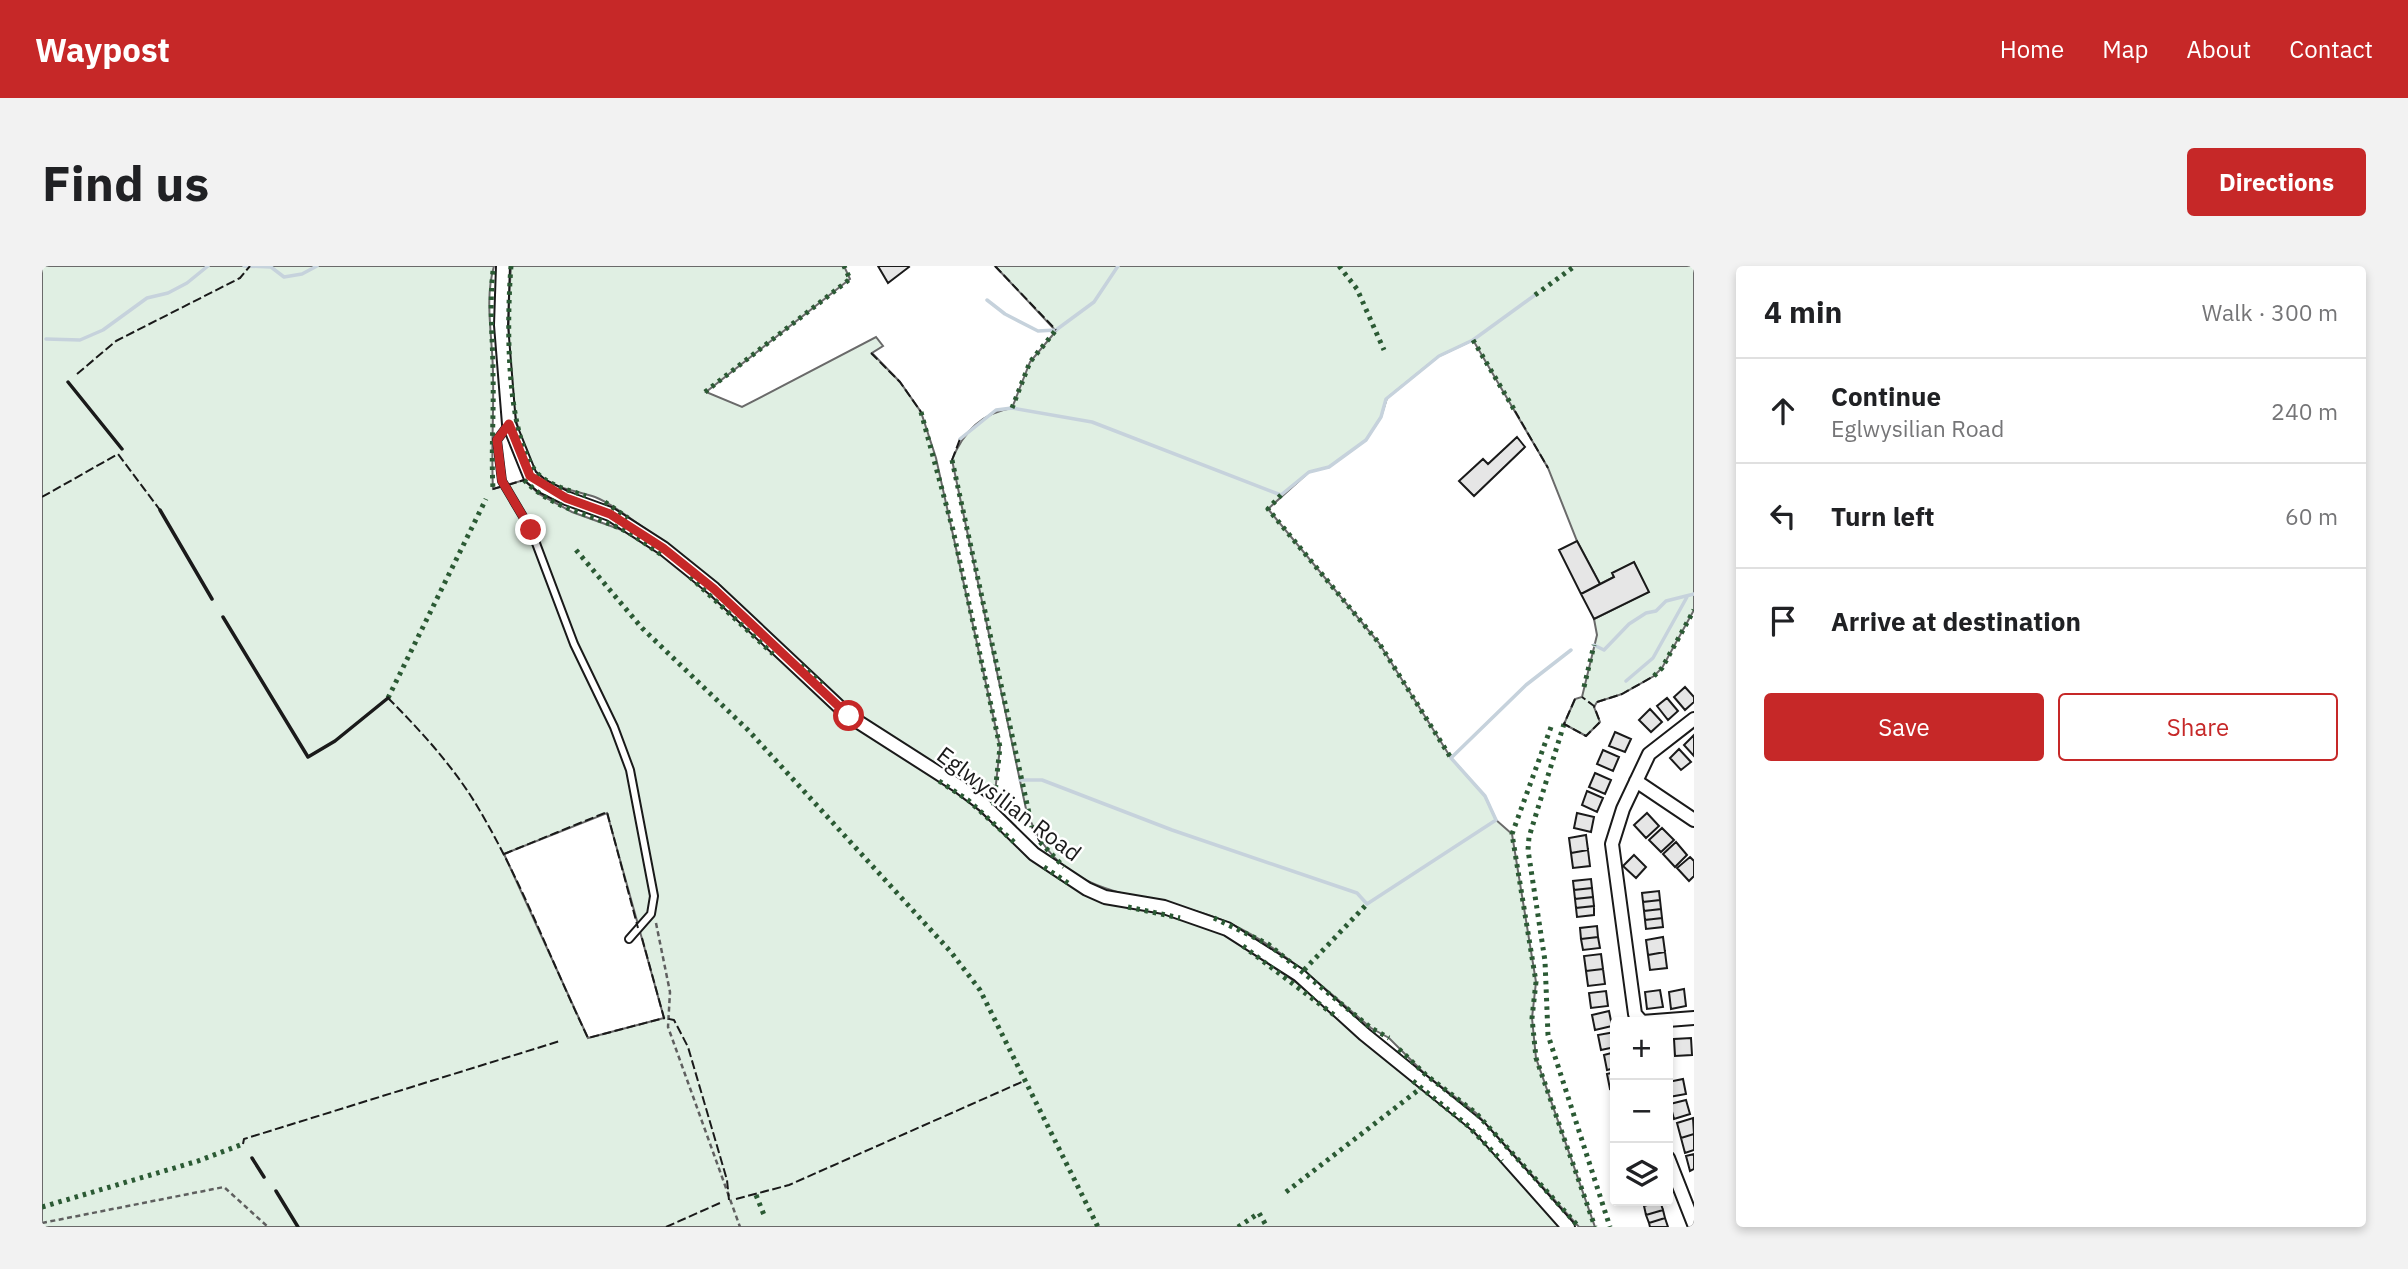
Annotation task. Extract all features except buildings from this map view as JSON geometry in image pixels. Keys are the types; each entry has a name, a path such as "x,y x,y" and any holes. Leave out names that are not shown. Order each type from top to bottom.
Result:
{"street":[{"name":"Eglwysilian Road","path":"503,266 500,325 509,424 530,476 542,486 610,514 663,548 714,589 849,716 968,793 1034,854 1087,889 1105,897 1164,907 1227,929 1299,975 1364,1034 1479,1127 1568,1227"},
{"path":"1694,719 1649,754 1612,844 1633,1006 1642,1022 1694,1018"},
{"path":"1636,781 1694,820"},
{"path":"1673,1171 1694,1224"}],"lane":[{"path":"509,424 497,440 502,481 531,530 574,644 614,727 630,770 652,885 653,909 629,939"}],"path":[{"path":"653,909 670,992 668,1027 740,1227"},
{"path":"42,1223 224,1187 268,1227"}],"green space":[{"path":"42,266 494,266 489,306 493,375 493,489 524,480 539,494 572,512 630,533 676,564 847,720 968,800 1007,837 1053,873 1095,899 1183,918 1221,932 1297,983 1467,1125 1564,1227 42,1227","holes":["607,813 664,1018 588,1038 504,854"]},
{"path":"511,266 844,266 850,279 706,392 742,407 876,337 883,346 872,353 900,382 921,412 936,458 1000,747 994,802 990,806 866,724 823,688 695,568 640,525 595,497 562,488 546,480 534,469 525,450 513,399 509,341"},
{"path":"995,266 1694,266 1694,610 1662,668 1654,676 1622,694 1597,702 1594,707 1600,722 1586,736 1564,724 1575,699 1582,697 1597,635 1594,619 1648,592 1634,562 1613,573 1614,577 1600,584 1577,541 1548,468 1473,340 1439,356 1387,398 1381,417 1366,440 1329,467 1309,472 1268,509 1379,643 1451,758 1485,796 1496,820 1512,834 1536,982 1532,1018 1536,1058 1595,1227 1579,1227 1476,1113 1426,1075 1389,1038 1371,1028 1286,957 1229,923 1200,912 1111,890 1084,879 1061,864 1041,841 1026,809 952,460 975,425 992,414 1012,408 1030,362 1056,331"}],"waterway":[{"path":"46,339 80,340 103,330 147,298 168,293 187,283 208,266"},
{"path":"244,266 271,267 284,277 302,274 317,266"},
{"path":"987,300 1005,314 1038,331 1056,330 1094,302 1118,266"},
{"path":"960,439 996,410 1012,408 1092,422 1281,495 1309,472 1329,467 1366,440 1381,417 1386,399 1439,356 1473,340 1535,295"},
{"path":"1594,645 1604,650 1629,624 1646,613 1656,611 1666,601 1694,594"},
{"path":"1626,681 1653,658 1687,597"},
{"path":"1020,780 1042,780 1172,830 1357,893 1367,904 1496,820 1485,796 1451,758 1526,685 1571,650"}],"hedge":[{"path":"511,266 510,370 518,426 525,450 534,469 544,479 586,496"},
{"path":"705,392 850,279 844,266"},
{"path":"1339,266 1357,289 1384,350"},
{"path":"1535,295 1575,266"},
{"path":"493,271 493,489"},
{"path":"1012,408 1030,362 1056,330"},
{"path":"1473,340 1515,411"},
{"path":"921,412 953,530 1000,747 994,802 988,804"},
{"path":"952,460 1032,827"},
{"path":"524,480 548,499 617,527 663,556"},
{"path":"1281,495 1268,509 1379,643 1451,758"},
{"path":"388,698 486,499"},
{"path":"605,502 628,518"},
{"path":"576,550 642,628 748,730 951,952 980,990 1098,1227"},
{"path":"690,577 773,654"},
{"path":"1654,676 1662,668 1694,610"},
{"path":"1584,687 1594,645"},
{"path":"801,665 822,684"},
{"path":"1564,724 1529,837 1528,850 1545,961 1548,1035 1610,1227"},
{"path":"1551,727 1512,834 1536,982 1532,1018 1536,1058 1595,1227"},
{"path":"939,781 968,800 1015,843"},
{"path":"1040,842 1064,867"},
{"path":"1044,867 1068,883"},
{"path":"1304,970 1367,904"},
{"path":"1128,907 1180,918"},
{"path":"1214,918 1268,944 1371,1028 1389,1038"},
{"path":"1243,946 1338,1018"},
{"path":"1399,1049 1426,1075 1476,1113 1579,1227"},
{"path":"1413,1081 1467,1125 1502,1161"},
{"path":"1286,1192 1421,1088"},
{"path":"42,1207 198,1161 243,1144"},
{"path":"756,1195 764,1215"},
{"path":"1238,1227 1259,1213 1267,1227"}],"fence":[{"path":"77,374 116,341 240,278 250,266"},
{"path":"995,266 1056,330"},
{"path":"871,353 900,382 921,412"},
{"path":"1515,411 1548,468"},
{"path":"952,460 960,439"},
{"path":"42,497 118,454 160,510"},
{"path":"508,485 524,480"},
{"path":"493,489 500,487"},
{"path":"1597,702 1622,694 1654,676"},
{"path":"1575,699 1564,724 1586,736 1600,722 1594,706 1582,697"},
{"path":"388,698 434,747 491,829 588,1038 664,1018"},
{"path":"504,854 607,812 638,928"},
{"path":"1032,827 1040,842"},
{"path":"642,938 664,1018 674,1020 688,1047 727,1180 729,1200"},
{"path":"243,1144 244,1139 560,1041"},
{"path":"736,1199 789,1185 1024,1081"},
{"path":"666,1227 720,1203"}],"wall":[{"path":"68,382 122,449"},
{"path":"160,510 212,599"},
{"path":"223,617 308,757 335,741 388,698"},
{"path":"252,1158 264,1177"},
{"path":"276,1191 298,1227"}],"route":[{"path":"531,530 506,492 502,481 497,440 500,432 509,424 530,476 542,486 566,498 610,514 663,548 714,589 849,716"}]}
